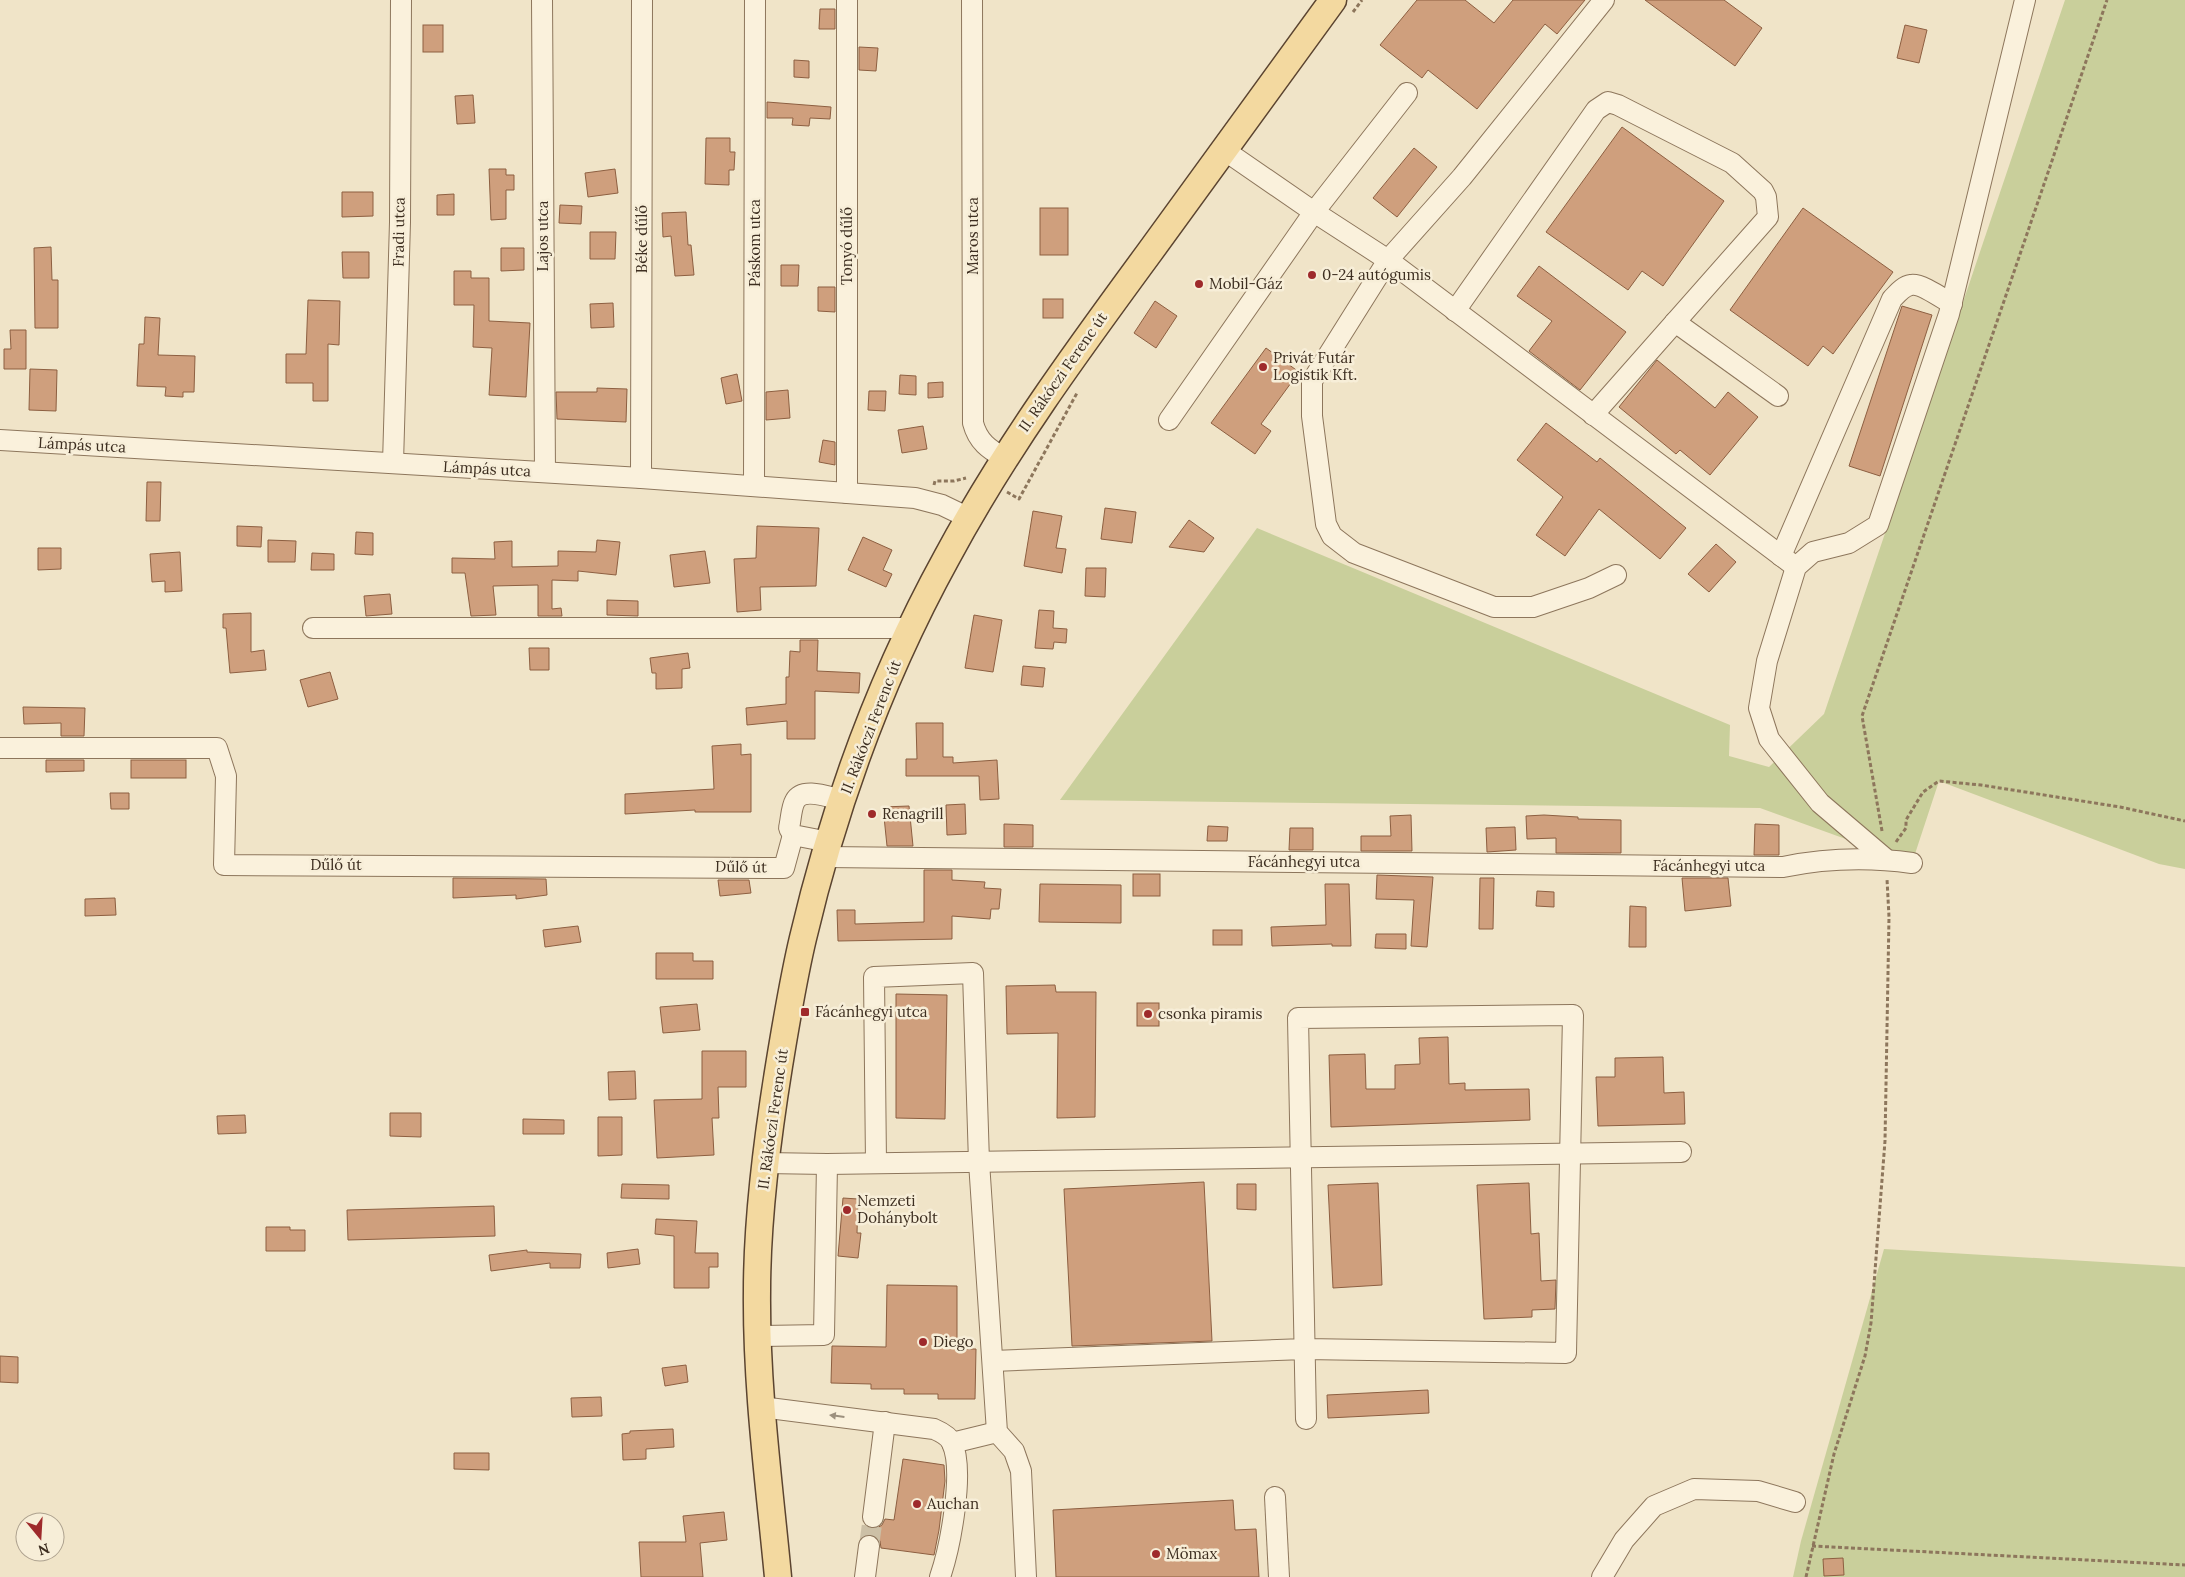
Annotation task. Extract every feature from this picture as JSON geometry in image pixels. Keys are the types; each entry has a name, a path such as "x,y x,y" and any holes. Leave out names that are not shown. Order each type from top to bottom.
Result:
{"main road":[{"name":"II. Rákóczi Ferenc út","path":"778,1577 761,1407 758,1336 760,1226 765,1162 784,1036 802,941 827,850 864,739 910,628 969,518 1004,458 1077,351 1334,0"}],"street":[{"name":"Fradi utca","path":"393,463 400,222 401,0"},
{"name":"Lajos utca","path":"542,0 545,472"},
{"name":"Béke dűlő","path":"642,0 642,478"},
{"name":"Páskom utca","path":"754,486 755,0"},
{"name":"Tonyó dűlő","path":"847,0 847,493"},
{"name":"Maros utca","path":"972,0 973,424 981,441 987,448 1004,458"},
{"path":"1604,0 1462,177 1388,260 1312,381 1312,416 1326,524 1332,536 1354,552 1494,608 1533,607 1589,588 1616,575"},
{"path":"1788,562 1813,552 1849,543 1878,525 1952,304 2025,0"},
{"path":"1169,420 1314,212 1407,93"},
{"path":"1455,311 1596,110 1608,102 1618,105 1732,163 1763,191 1766,197 1768,217 1593,415"},
{"path":"1224,150 1388,260 1788,562"},
{"path":"1886,860 1820,803 1769,739 1759,708 1788,562 1892,300 1904,288 1912,284 1921,286 1952,304"},
{"path":"1675,322 1778,396"},
{"name":"Lámpás utca","path":"0,440 642,478 847,493 930,501 969,518"},
{"path":"313,628 910,628"},
{"name":"Dűlő út","path":"0,748 217,748 226,776 224,865 784,868 793,835"},
{"path":"793,835 789,828 795,800 801,795 810,793 843,800"},
{"name":"Fácánhegyi utca","path":"793,835 827,850 1783,866 1814,860 1855,858 1912,864"},
{"path":"876,1163 874,977 973,973 979,1162 997,1432 1014,1451 1021,1470 1026,1577"},
{"path":"992,1361 1305,1349 1566,1353 1573,1015 1298,1018 1305,1349 1306,1419"},
{"path":"765,1162 827,1164 1681,1152"},
{"path":"758,1336 824,1335 827,1164"},
{"path":"761,1407 934,1429 944,1434 952,1443 957,1461 957,1480 948,1554 940,1577"},
{"path":"873,1517 885,1422"},
{"path":"952,1443 997,1432"},
{"path":"1602,1577 1624,1540 1654,1506 1694,1489 1758,1492 1794,1502"},
{"path":"1275,1497 1279,1577"},
{"path":"865,1577 869,1546"}],"path":[{"path":"1806,1577 1834,1454 1865,1356 1871,1323 1885,1141 1888,917 1886,860 1862,716 2107,0"},
{"path":"1886,860 1906,828 1906,820 1923,792 1938,781 1981,785 2120,807 2185,821"},
{"path":"1812,1546 2185,1565"}],"green space":[{"path":"2065,0 2185,0 2185,869 2159,864 1939,781 1912,863 1760,808 1060,800 1257,528 1730,725 1729,756 1769,767 1824,714"},
{"path":"1884,1249 2185,1267 2185,1577 1793,1577 1801,1541"}],"building":[{"path":"1417,0 1465,0 1494,23 1513,0 1585,0 1557,34 1545,24 1477,109 1428,70 1422,78 1380,45"},
{"path":"1645,0 1724,0 1762,28 1735,66"},
{"path":"820,9 835,9 835,29 819,29"},
{"path":"423,25 443,25 443,52 423,52"},
{"path":"1905,25 1927,30 1919,63 1897,58"},
{"path":"859,47 878,48 876,71 859,70"},
{"path":"794,60 809,61 809,78 794,77"},
{"path":"473,95 475,123 457,124 455,96"},
{"path":"767,102 831,107 830,119 810,118 809,126 792,125 793,118 767,118"},
{"path":"1622,127 1724,201 1663,286 1642,271 1628,290 1546,232"},
{"path":"706,138 730,138 730,152 735,152 734,170 729,170 729,185 705,184"},
{"path":"1414,148 1437,167 1397,217 1373,198"},
{"path":"489,169 506,169 506,175 514,175 514,190 506,190 506,219 491,220"},
{"path":"615,169 618,193 588,197 585,173"},
{"path":"342,192 373,192 373,216 342,217"},
{"path":"454,194 454,215 437,215 437,195"},
{"path":"560,205 582,206 581,224 559,223"},
{"path":"1040,208 1068,208 1068,255 1040,255"},
{"path":"1803,208 1893,272 1833,354 1823,346 1808,366 1730,310"},
{"path":"686,212 688,245 691,245 694,275 675,276 671,236 663,237 662,213"},
{"path":"590,232 616,232 615,259 590,259"},
{"path":"51,247 52,280 58,280 58,328 35,328 34,248"},
{"path":"501,248 524,248 524,270 501,271"},
{"path":"342,252 369,252 369,278 343,278"},
{"path":"781,265 799,265 798,286 781,286"},
{"path":"1539,266 1626,332 1580,390 1529,351 1552,321 1517,296"},
{"path":"454,271 471,271 471,278 489,278 489,321 530,323 526,397 489,395 492,348 473,347 474,305 454,305"},
{"path":"818,287 835,287 835,312 818,311"},
{"path":"1043,299 1063,299 1063,318 1043,318"},
{"path":"308,300 340,301 339,345 328,344 328,401 313,401 313,383 286,383 286,354 306,354"},
{"path":"1155,301 1177,316 1156,348 1134,333"},
{"path":"613,303 614,327 591,328 590,304"},
{"path":"1902,306 1932,315 1880,476 1849,466"},
{"path":"145,317 160,318 158,355 195,356 194,392 183,392 183,397 165,396 166,387 137,386 139,344 144,344"},
{"path":"10,330 26,330 26,369 4,369 4,349 11,349"},
{"path":"1266,348 1299,372 1261,424 1271,431 1255,454 1211,423"},
{"path":"1657,360 1715,408 1728,392 1758,417 1710,475 1680,450 1676,454 1619,407"},
{"path":"30,369 57,370 56,411 29,410"},
{"path":"737,374 742,401 726,404 721,378"},
{"path":"900,375 916,376 916,395 899,394"},
{"path":"943,382 943,397 928,398 928,383"},
{"path":"597,388 627,389 626,422 557,419 556,392 597,392"},
{"path":"788,390 790,418 766,420 766,392"},
{"path":"869,391 886,391 885,411 868,410"},
{"path":"1546,423 1597,462 1600,458 1686,528 1660,559 1599,509 1565,556 1536,535 1563,497 1517,460"},
{"path":"923,426 927,449 902,453 898,430"},
{"path":"823,440 835,442 835,465 819,462"},
{"path":"147,482 161,482 160,521 146,521"},
{"path":"1105,508 1136,512 1132,543 1101,539"},
{"path":"1033,511 1062,516 1056,548 1066,549 1062,573 1024,566"},
{"path":"1189,520 1214,538 1204,552 1169,547"},
{"path":"237,526 262,527 261,547 237,546"},
{"path":"757,526 819,528 816,586 760,587 761,610 737,612 734,559 756,558"},
{"path":"356,532 373,533 373,555 355,554"},
{"path":"863,537 892,550 883,570 892,574 886,587 848,570"},
{"path":"268,540 296,541 295,562 268,562"},
{"path":"597,540 620,542 616,575 578,571 578,581 552,580 552,609 561,608 562,616 538,616 538,585 493,586 496,615 471,616 465,573 452,573 452,558 495,559 494,542 512,541 512,567 558,566 558,551 596,552"},
{"path":"1716,544 1736,562 1709,592 1688,574"},
{"path":"38,548 61,548 61,569 38,570"},
{"path":"705,551 710,583 674,587 670,555"},
{"path":"180,552 182,591 165,592 165,581 152,582 150,554"},
{"path":"312,553 334,554 334,570 311,570"},
{"path":"1086,568 1106,568 1105,597 1085,596"},
{"path":"390,594 392,614 366,616 364,596"},
{"path":"607,600 638,601 638,616 607,615"},
{"path":"1039,610 1054,611 1053,628 1067,629 1066,643 1054,642 1053,649 1035,648"},
{"path":"251,613 251,652 264,650 266,670 230,673 226,628 223,628 223,614"},
{"path":"974,615 1002,620 993,672 965,668"},
{"path":"800,640 818,640 817,671 860,673 859,693 815,691 815,739 787,739 787,721 747,725 746,708 786,704 786,677 789,677 790,651 800,652"},
{"path":"529,648 549,648 549,670 530,670"},
{"path":"688,653 690,668 682,669 682,688 656,689 656,673 652,673 650,658"},
{"path":"1023,666 1045,668 1043,687 1021,685"},
{"path":"330,672 338,699 308,707 300,680"},
{"path":"23,707 85,708 84,736 61,736 61,723 24,724"},
{"path":"916,723 943,723 943,757 953,757 953,763 997,760 999,799 980,800 979,776 906,776 906,759 917,759"},
{"path":"741,744 741,755 751,754 751,812 695,812 695,810 625,814 625,794 714,789 712,746"},
{"path":"46,760 84,760 84,771 46,772"},
{"path":"131,760 186,760 186,778 131,778"},
{"path":"110,793 129,793 129,809 111,809"},
{"path":"965,804 966,834 947,835 946,805"},
{"path":"909,806 913,846 887,846 883,807"},
{"path":"1411,815 1412,851 1361,851 1361,836 1391,836 1390,816"},
{"path":"1526,816 1578,817 1578,819 1621,820 1621,853 1556,853 1556,838 1527,839"},
{"path":"1004,824 1033,825 1033,847 1004,847"},
{"path":"1755,824 1779,825 1779,855 1754,855"},
{"path":"1208,826 1228,827 1227,841 1207,841"},
{"path":"1515,827 1516,850 1487,852 1486,828"},
{"path":"1290,828 1313,828 1313,850 1289,850"},
{"path":"924,870 952,870 952,880 985,882 984,888 1001,889 999,909 991,909 990,919 952,916 952,939 838,941 837,910 855,910 855,924 924,922"},
{"path":"1133,874 1160,874 1160,896 1133,896"},
{"path":"1377,875 1433,877 1427,947 1411,946 1414,900 1376,899"},
{"path":"453,878 546,879 547,895 516,899 516,895 453,898"},
{"path":"1480,878 1494,878 1493,929 1479,929"},
{"path":"1682,878 1728,878 1731,906 1685,911"},
{"path":"718,880 749,880 751,893 720,896"},
{"path":"1040,884 1121,885 1121,923 1039,922"},
{"path":"1325,884 1349,884 1351,946 1332,946 1332,944 1272,946 1271,927 1326,925"},
{"path":"1537,891 1554,892 1554,907 1536,906"},
{"path":"115,898 116,915 85,916 85,899"},
{"path":"1630,906 1646,907 1646,947 1629,947"},
{"path":"578,926 581,942 545,947 543,930"},
{"path":"1213,930 1242,930 1242,945 1213,945"},
{"path":"1376,934 1406,934 1406,949 1375,948"},
{"path":"656,953 693,953 693,961 713,961 713,979 656,979"},
{"path":"1055,985 1056,992 1096,992 1095,1117 1057,1118 1058,1033 1007,1034 1006,986"},
{"path":"896,994 947,995 945,1119 896,1118"},
{"name":"csonka piramis","path":"1137,1003 1159,1003 1159,1026 1137,1026"},
{"path":"697,1004 700,1030 663,1033 660,1007"},
{"path":"1448,1037 1449,1084 1465,1083 1465,1090 1529,1089 1530,1120 1331,1127 1329,1055 1365,1054 1366,1089 1395,1089 1395,1065 1420,1064 1419,1038"},
{"path":"702,1051 746,1051 746,1087 718,1087 719,1118 712,1118 714,1155 657,1158 654,1100 702,1099"},
{"path":"1663,1057 1664,1093 1684,1092 1685,1124 1598,1126 1596,1077 1615,1077 1615,1058"},
{"path":"635,1071 636,1099 609,1100 608,1072"},
{"path":"390,1113 421,1113 421,1137 390,1136"},
{"path":"245,1115 246,1133 218,1134 217,1116"},
{"path":"598,1117 622,1117 622,1155 598,1156"},
{"path":"523,1119 564,1120 564,1134 523,1134"},
{"path":"1204,1182 1212,1341 1072,1346 1064,1189"},
{"path":"1378,1183 1382,1285 1333,1288 1328,1185"},
{"path":"1529,1183 1531,1234 1539,1233 1541,1281 1556,1280 1555,1309 1532,1310 1532,1317 1484,1319 1477,1185"},
{"path":"622,1184 669,1185 669,1199 621,1198"},
{"path":"1237,1184 1256,1184 1256,1210 1237,1209"},
{"path":"843,1198 858,1199 857,1233 861,1233 858,1258 838,1256"},
{"path":"494,1206 495,1236 348,1240 347,1210"},
{"path":"656,1219 697,1221 695,1253 718,1253 718,1267 709,1267 709,1288 674,1288 674,1236 655,1234"},
{"path":"266,1227 290,1227 290,1230 305,1230 305,1251 266,1251"},
{"path":"638,1249 640,1264 608,1268 607,1253"},
{"path":"527,1250 527,1252 581,1254 580,1268 550,1268 550,1263 491,1271 489,1255"},
{"name":"Diego","path":"887,1285 957,1286 957,1338 960,1338 960,1349 976,1349 975,1399 938,1399 938,1394 904,1394 904,1389 871,1389 871,1384 831,1383 832,1346 886,1347"},
{"path":"0,1356 18,1357 18,1383 0,1382"},
{"path":"686,1365 688,1382 665,1386 662,1368"},
{"path":"1428,1390 1429,1413 1328,1418 1327,1395"},
{"path":"601,1397 602,1416 572,1417 571,1398"},
{"path":"673,1429 674,1447 646,1449 646,1459 623,1460 622,1434 630,1433 630,1431"},
{"path":"454,1453 489,1453 489,1470 454,1469"},
{"path":"903,1459 944,1465 945,1481 934,1555 881,1548 880,1541 876,1536 864,1535 865,1526 871,1529 877,1528 882,1525 885,1519 894,1520"},
{"name":"Mömax","path":"1233,1500 1235,1530 1256,1529 1259,1577 1056,1577 1053,1510"},
{"path":"724,1512 727,1540 700,1543 703,1577 641,1577 639,1542 686,1542 683,1516"},
{"path":"1843,1558 1844,1575 1824,1576 1823,1559"}],"tunnel":[{"path":"869,1546 873,1517"}],"place":[{"name":"0-24 autógumis","path":"1312,275"},
{"name":"Mobil-Gáz","path":"1199,284"},
{"name":"Privát Futár Logistik Kft.","path":"1263,367"},
{"name":"Renagrill","path":"872,814"},
{"name":"Fácánhegyi utca","path":"805,1012"},
{"name":"csonka piramis","path":"1148,1014"},
{"name":"Nemzeti Dohánybolt","path":"847,1210"},
{"name":"Diego","path":"923,1342"},
{"name":"Auchan","path":"917,1504"},
{"name":"Mömax","path":"1156,1554"}]}
